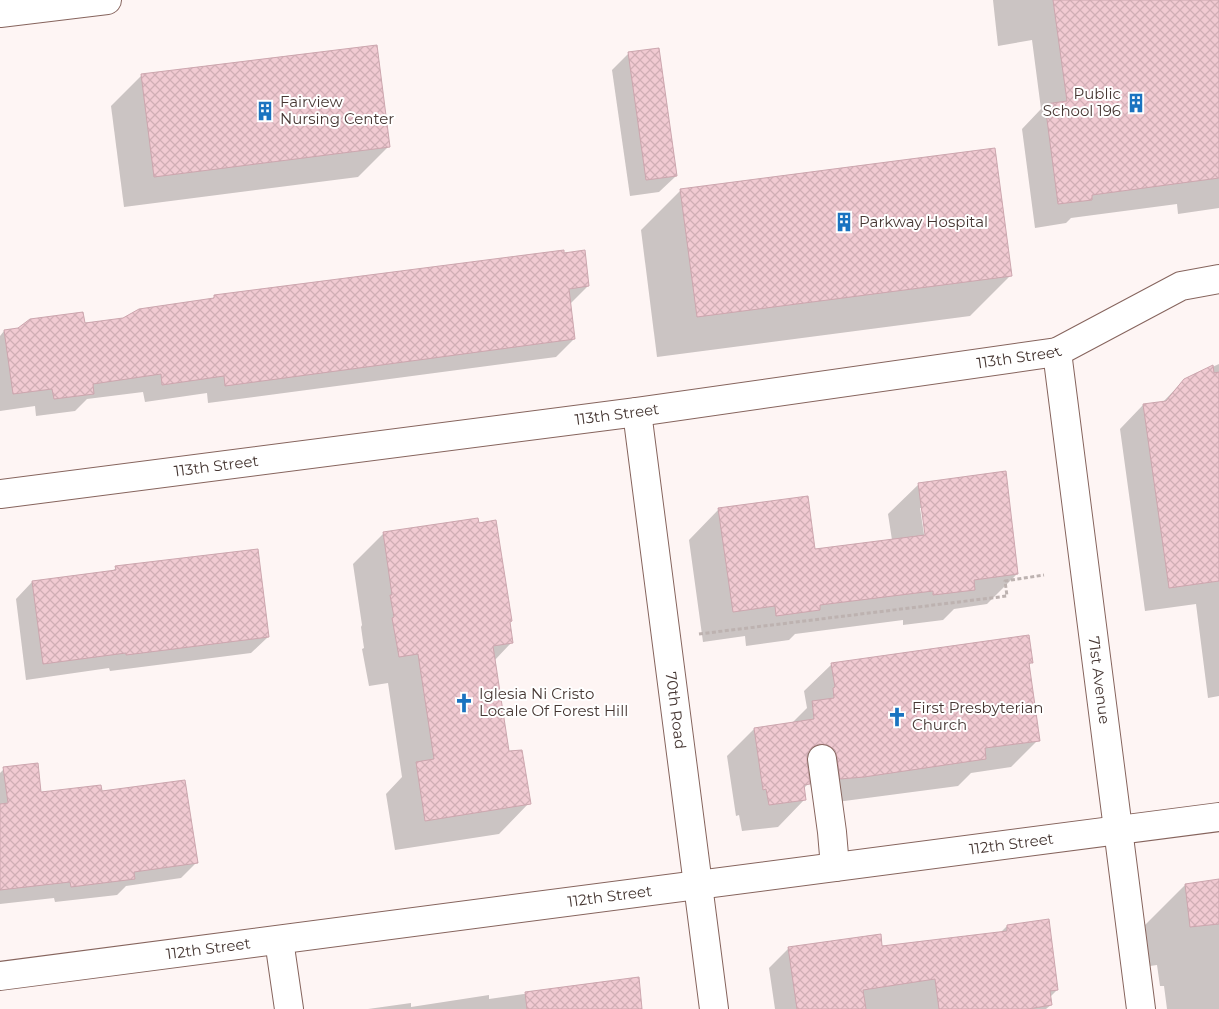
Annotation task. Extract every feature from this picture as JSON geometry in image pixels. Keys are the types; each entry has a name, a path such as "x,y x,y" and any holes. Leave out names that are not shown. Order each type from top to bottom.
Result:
{"street":[{"path":"0,13 107,0"},
{"name":"113th Street","path":"0,494 638,412 1057,352 1181,286 1219,279"},
{"name":"71st Avenue","path":"1057,352 1141,1009"},
{"name":"70th Road","path":"638,412 714,1009"},
{"path":"822,758 835,868"},
{"name":"112th Street","path":"0,976 1219,817"},
{"path":"280,940 289,1009"}],"path":[{"path":"699,634 1007,596 1005,581 1044,575"}],"building":[{"name":"Public School 196","path":"1053,0 1219,0 1219,178 1092,195 1092,200 1058,204 1045,104 1067,101"},
{"name":"Fairview Nursing Center","path":"377,45 390,147 154,177 141,74"},
{"path":"659,48 677,176 646,180 628,52"},
{"name":"Parkway Hospital","path":"995,148 1012,276 697,317 680,189"},
{"path":"564,250 564,253 585,250 589,286 569,289 575,339 225,386 224,376 162,385 161,374 93,384 94,394 54,399 52,389 13,394 4,330 18,328 30,319 83,312 85,323 123,318 139,309 214,298 214,295"},
{"path":"1213,365 1214,373 1219,372 1219,581 1169,588 1143,404 1166,401 1184,379"},
{"path":"1006,471 1018,574 974,580 975,590 933,595 933,591 820,605 820,610 776,616 775,606 733,612 718,508 808,496 815,549 925,535 918,483"},
{"name":"Iglesia Ni Cristo Locale Of Forest Hill","path":"478,518 479,523 496,520 512,621 510,622 513,643 493,646 509,751 522,750 531,804 425,821 416,762 434,759 418,654 399,657 392,618 394,617 390,595 392,595 383,532"},
{"path":"258,549 269,637 43,664 32,581 116,570 115,566"},
{"name":"First Presbyterian Church","path":"1029,635 1033,663 1029,663 1040,741 985,748 986,759 840,779 835,750 828,745 819,744 812,747 807,754 810,784 804,785 806,800 769,805 766,789 763,790 754,728 814,719 812,701 834,698 833,688 835,687 831,663"},
{"path":"38,763 41,792 101,785 102,791 185,780 198,863 134,872 135,879 71,887 70,882 0,890 0,804 8,803 3,767"},
{"path":"1219,879 1219,924 1190,927 1185,884"},
{"path":"1049,919 1058,990 1050,991 1052,1005 1028,1009 939,1009 935,979 863,990 866,1009 797,1009 788,947 881,934 882,946 1007,931 1007,925"},
{"path":"639,977 642,1009 527,1009 525,992"}],"place":[{"name":"Public School 196","path":"1136,103"},
{"name":"Fairview Nursing Center","path":"265,111"},
{"name":"Parkway Hospital","path":"844,222"},
{"name":"Iglesia Ni Cristo Locale Of Forest Hill","path":"464,703"},
{"name":"First Presbyterian Church","path":"897,717"}]}
